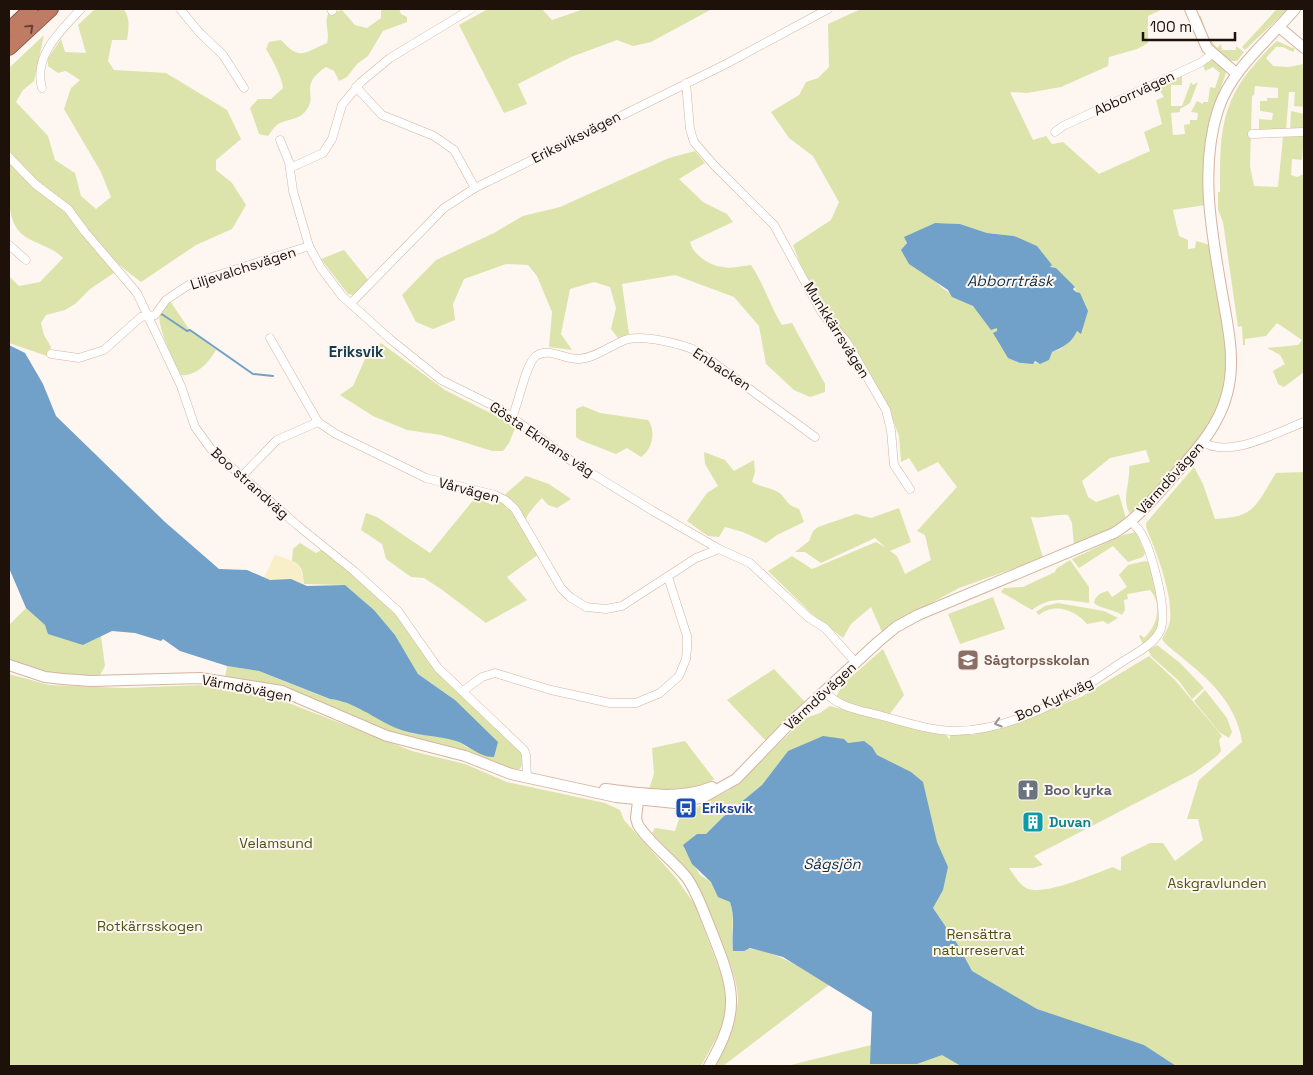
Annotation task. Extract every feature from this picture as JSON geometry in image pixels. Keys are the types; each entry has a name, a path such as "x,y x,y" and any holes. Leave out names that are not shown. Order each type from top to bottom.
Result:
{"highway":[{"path":"9,30 32,9"},
{"path":"9,48 51,9"}],"main road":[{"path":"1190,9 1202,39 1212,54 1236,73"},
{"name":"Värmdövägen","path":"9,665 36,674 63,679 91,681 200,678 282,692 387,736 465,756 530,779 638,797 665,796 702,791 730,778 750,764 888,632 904,622 1101,539 1131,521 1203,442 1222,409 1230,380 1230,345 1210,224 1208,173 1217,112 1227,88 1236,73 1295,9"},
{"path":"1279,27 1304,48"},
{"path":"638,797 636,818 638,825 682,872 694,890 731,983 731,1016 719,1047 709,1066"}],"street":[{"path":"42,88 39,70 42,61 61,30 81,9"},
{"path":"180,9 199,32 223,55 244,88"},
{"path":"290,168 323,153 332,139 342,106 356,87 390,58 471,9"},
{"name":"Eriksviksvägen","path":"351,304 444,208 475,188 686,83 828,9"},
{"name":"Abborrvägen","path":"1055,132 1063,126 1200,63 1212,54"},
{"name":"Munkkärrsvägen","path":"686,83 690,129 694,142 714,165 774,225 822,312 847,342 886,410 891,430 894,465 910,489"},
{"path":"356,87 382,115 434,136 448,145 459,157 475,188"},
{"path":"1252,134 1304,132"},
{"name":"Gösta Ekmans väg","path":"280,140 290,168 293,191 310,246 326,276 351,304 390,340 441,380 474,395 512,417 573,462 719,549 750,563 761,571 809,618 825,628 856,662"},
{"name":"Boo strandväg","path":"9,157 35,184 68,209 137,293 181,386 195,427 211,450 354,571 398,611 438,668 524,750 530,779"},
{"path":"9,245 26,260"},
{"name":"Liljevalchsvägen","path":"51,354 79,358 104,350 141,318 159,311 174,293 198,280 267,261 310,246"},
{"name":"Vårvägen","path":"270,338 318,422 342,437 426,478 505,500 515,509 561,588 579,604 595,608 614,608 634,599 696,558 719,549"},
{"name":"Enbacken","path":"512,417 530,362 538,355 548,353 580,359 628,339 642,338 687,347 699,352 815,437"},
{"path":"241,477 277,440 318,422"},
{"path":"1203,442 1219,449 1232,447 1304,422"},
{"name":"Boo Kyrkväg","path":"824,692 841,706 922,727 952,731 992,725 1044,707 1092,684 1148,645 1161,630 1164,612 1161,596 1141,533 1131,521"},
{"path":"463,691 482,677 495,673 551,690 610,703 636,703 660,693 679,676 686,659 687,649 686,636 668,577"}],"green space":[{"path":"95,9 124,9 127,16 129,28 127,40 112,40 108,61 114,70 166,73 227,110 241,139 216,160 216,170 232,183 246,205 232,229 196,245 141,282 114,261 9,154 9,68 44,35 34,81 23,90 16,102 48,136 55,160 75,173 81,196 96,209 111,197 101,172 64,109 71,88 80,80 66,71 58,73 48,66 48,58 61,39 65,52 86,53 78,25"},
{"path":"381,9 399,9 401,14 407,17 407,22 383,31 368,56 357,64 347,77 339,81 334,71 326,67 312,80 309,107 304,113 278,124 268,136 259,134 250,108 258,99 271,99 283,88 279,73 266,49 269,42 281,40 293,51 298,53 307,52 327,43 328,14 342,10 355,25 367,28 381,18"},
{"path":"488,9 542,9 552,20 584,9 712,9 651,42 633,46 617,40 571,57 518,84 527,104 504,113 459,25"},
{"path":"861,9 1163,9 1148,16 1148,43 1137,49 1109,57 1108,66 1061,87 1027,93 1010,92 1033,140 1046,136 1052,144 1063,142 1099,174 1150,151 1144,132 1162,124 1156,100 1164,97 1156,85 1182,74 1182,85 1171,85 1171,106 1182,106 1191,82 1193,85 1198,82 1190,103 1180,109 1180,112 1171,113 1173,135 1185,134 1184,125 1190,124 1190,120 1197,120 1198,113 1191,112 1197,101 1203,104 1203,102 1208,102 1210,87 1215,88 1220,73 1213,67 1205,71 1203,65 1212,60 1226,73 1214,107 1205,205 1173,210 1179,236 1188,240 1188,249 1195,248 1196,241 1210,245 1226,336 1227,359 1220,403 1211,424 1195,448 1131,515 1126,504 1129,466 1150,462 1146,450 1110,458 1082,481 1088,497 1096,502 1119,494 1126,519 1112,530 1074,546 1072,523 1068,515 1031,517 1043,558 959,588 887,627 882,632 871,607 851,624 843,638 812,614 768,571 792,556 812,569 876,542 886,548 875,538 821,563 805,552 795,552 809,541 813,531 818,527 856,514 871,518 899,508 911,542 890,551 897,556 905,574 931,560 925,535 917,531 957,487 938,462 918,472 909,458 901,462 899,436 888,407 819,302 806,279 793,245 831,220 839,202 813,156 789,138 771,112 799,95 806,82 818,78 829,67 828,24","holes":["935,223 960,224 987,233 1014,236 1075,287 1081,333 1077,331 1061,349 1051,352 1049,360 1040,364 1020,363 1011,359 998,341 995,332 998,331 997,328 989,327 980,312 938,284 906,244 907,240 905,237"]},
{"path":"1277,9 1288,9 1245,50 1242,47"},
{"path":"1201,16 1208,37 1217,48 1221,44 1222,50 1236,50 1236,46 1244,52 1237,61 1223,57 1212,46 1198,17"},
{"path":"1277,41 1295,49 1293,52 1283,47 1276,47 1266,58 1273,66 1288,67 1304,64 1304,107 1294,106 1295,92 1289,92 1286,130 1259,130 1259,119 1272,120 1273,113 1260,111 1260,101 1267,101 1267,98 1278,98 1278,88 1255,86 1254,95 1252,96 1250,166 1254,186 1278,187 1283,137 1304,136 1302,160 1292,159 1291,175 1297,177 1304,174 1304,372 1284,387 1278,384 1273,371 1285,364 1280,355 1267,348 1298,345 1302,340 1277,323 1266,336 1245,339 1245,345 1243,345 1242,326 1238,327 1223,222 1218,210 1220,156 1228,108 1243,79"},
{"path":"1291,111 1304,114 1304,129 1290,130"},
{"path":"695,151 705,163 679,179 703,202 727,214 733,222 690,242 692,247 703,259 718,266 729,268 751,265 782,325 792,323 825,384 825,392 810,397 794,390 766,364 759,326 734,297 675,275 622,284 629,334 618,338 611,329 616,308 610,287 594,282 570,289 561,334 572,350 549,347 552,312 537,276 528,265 506,264 464,279 453,304 455,320 433,329 416,322 402,295 436,260 494,233 523,216 560,207 669,158"},
{"path":"9,161 34,187 66,211 117,271 90,289 75,304 65,310 46,315 41,323 44,335 51,347 47,356 9,343 9,276 19,286 40,282 63,258 54,251 23,235 17,228 10,211 8,190"},
{"path":"344,250 369,281 354,295 348,294 321,259"},
{"path":"170,301 189,329 216,350 206,364 192,374 181,375 161,327 160,314"},
{"path":"381,343 445,390 516,426 509,443 503,451 492,451 441,435 407,430 373,416 340,395 353,386 365,359"},
{"path":"583,406 600,413 648,420 652,429 652,439 645,454 641,457 627,448 616,454 576,437 576,409"},
{"path":"704,452 725,460 734,471 754,460 755,472 752,482 778,492 788,503 799,509 804,522 777,535 766,543 743,532 725,527 719,537 708,536 687,521 707,493 718,486 705,464"},
{"path":"1194,467 1203,484 1215,519 1239,516 1253,508 1276,473 1304,472 1304,1066 1125,1066 982,1024 848,743 845,742 788,751 762,785 723,817 706,834 684,848 700,875 711,882 722,898 730,902 733,915 733,951 752,949 773,954 829,985 723,1066 713,1066 735,1016 738,998 737,986 718,933 692,882 674,856 652,833 655,828 675,831 680,816 728,791 805,718 820,713 830,706 921,731 946,735 950,740 950,735 973,735 997,728 998,730 1081,697 1149,656 1175,680 1222,736 1219,740 1221,751 1194,773 1034,856 1043,865 1033,868 1009,868 1025,888 1047,889 1070,883 1113,867 1121,871 1121,857 1150,843 1163,843 1175,861 1203,840 1198,819 1187,819 1199,780 1242,742 1235,717 1222,696 1205,677 1162,639 1170,621 1169,598 1163,573 1146,527 1146,523"},
{"path":"526,476 549,484 571,499 557,508 548,505 542,498 529,514 525,525 526,531 539,554 507,577 527,600 486,623 424,578 411,577 386,559 382,544 361,530 366,513 377,517 430,553 475,498 493,505"},
{"path":"1136,532 1145,553 1143,557 1128,562 1113,546 1079,568 1072,559 1123,535"},
{"path":"300,543 316,553 323,549 395,612 433,667 521,751 524,761 520,769 512,770 467,752 388,732 290,690 267,683 225,677 227,666 259,671 329,699 351,704 391,725 414,734 428,734 449,738 468,748 455,700 418,674 395,635 374,610 345,585 304,584 303,573 300,567 292,561 293,549"},
{"path":"1070,560 1089,587 1089,603 1059,600 1045,603 1032,610 1001,592 1004,588 1023,587 1055,572 1056,569"},
{"path":"1148,562 1158,595 1160,617 1152,636 1143,644 1139,636 1141,635 1144,638 1149,633 1157,615 1156,602 1150,590 1127,594 1128,599 1124,600 1125,610 1122,615 1094,603 1097,596 1101,594 1108,591 1112,597 1127,587 1119,575 1128,565"},
{"path":"993,597 1005,629 960,644 948,614"},
{"path":"1058,603 1104,611 1118,618 1108,624 1103,621 1087,624 1077,615 1064,609 1051,609 1039,615 1036,612 1045,606"},
{"path":"26,608 45,625 83,645 101,636 105,666 99,677 46,672 9,661 9,625"},
{"path":"1157,645 1180,663 1204,688 1192,699 1179,681 1151,656 1148,650"},
{"path":"883,649 904,695 889,715 842,703 835,699 843,684"},
{"path":"774,669 805,702 766,741 727,700"},
{"name":"Rotkärrsskogen","path":"9,674 49,685 125,688 200,685 276,698 412,751 465,764 507,782 605,803 620,810 624,820 676,878 695,905 724,982 726,1009 722,1028 701,1066 9,1066"},
{"path":"1205,690 1227,718 1232,732 1229,738 1219,732 1194,701"},
{"path":"685,741 714,779 708,784 692,789 649,789 654,774 652,748"},
{"path":"871,1045 871,1064 942,1054 961,1066 787,1066"}],"sand":[{"path":"275,555 293,561 299,567 304,584 264,578"}],"water":[{"name":"Abborrträsk","path":"935,223 960,224 987,233 1014,236 1037,246 1052,265 1050,267 1056,268 1075,287 1073,289 1080,293 1088,311 1081,334 1077,331 1067,344 1052,352 1049,360 1040,364 1035,361 1033,364 1020,363 1008,358 993,333 997,331 997,328 991,330 973,306 952,297 948,290 909,264 901,250 907,243 904,237"},
{"path":"9,345 25,353 43,384 56,416 165,522 219,569 247,570 270,580 291,579 307,586 345,585 374,610 395,635 418,674 455,700 498,742 494,757 479,753 456,741 403,731 347,703 330,699 259,671 227,666 180,651 163,639 161,641 135,633 112,631 83,645 48,634 45,625 26,608 9,568"},
{"name":"Sågsjön","path":"823,736 844,739 848,743 864,741 872,747 877,755 911,772 923,782 937,842 948,867 943,890 933,908 958,945 972,971 1037,1009 1144,1045 1176,1066 961,1066 942,1055 917,1064 870,1064 872,1012 783,957 750,948 744,951 733,951 733,915 730,902 718,897 711,882 692,864 683,845 697,834 706,834 723,817 762,785 788,751"}],"waterway":[{"path":"160,313 187,331 190,330 253,374 273,376"}],"place":[{"name":"Sågtorpsskolan","path":"968,660"},
{"name":"Boo kyrka","path":"1028,790"},
{"name":"Eriksvik","path":"686,808"},
{"name":"Duvan","path":"1033,822"}],"district":[{"name":"Eriksvik","path":"356,352"}],"park label":[{"name":"Velamsund","path":"276,843"},
{"name":"Askgravlunden","path":"1217,883"},
{"name":"Rensättra naturreservat","path":"979,942"}]}
